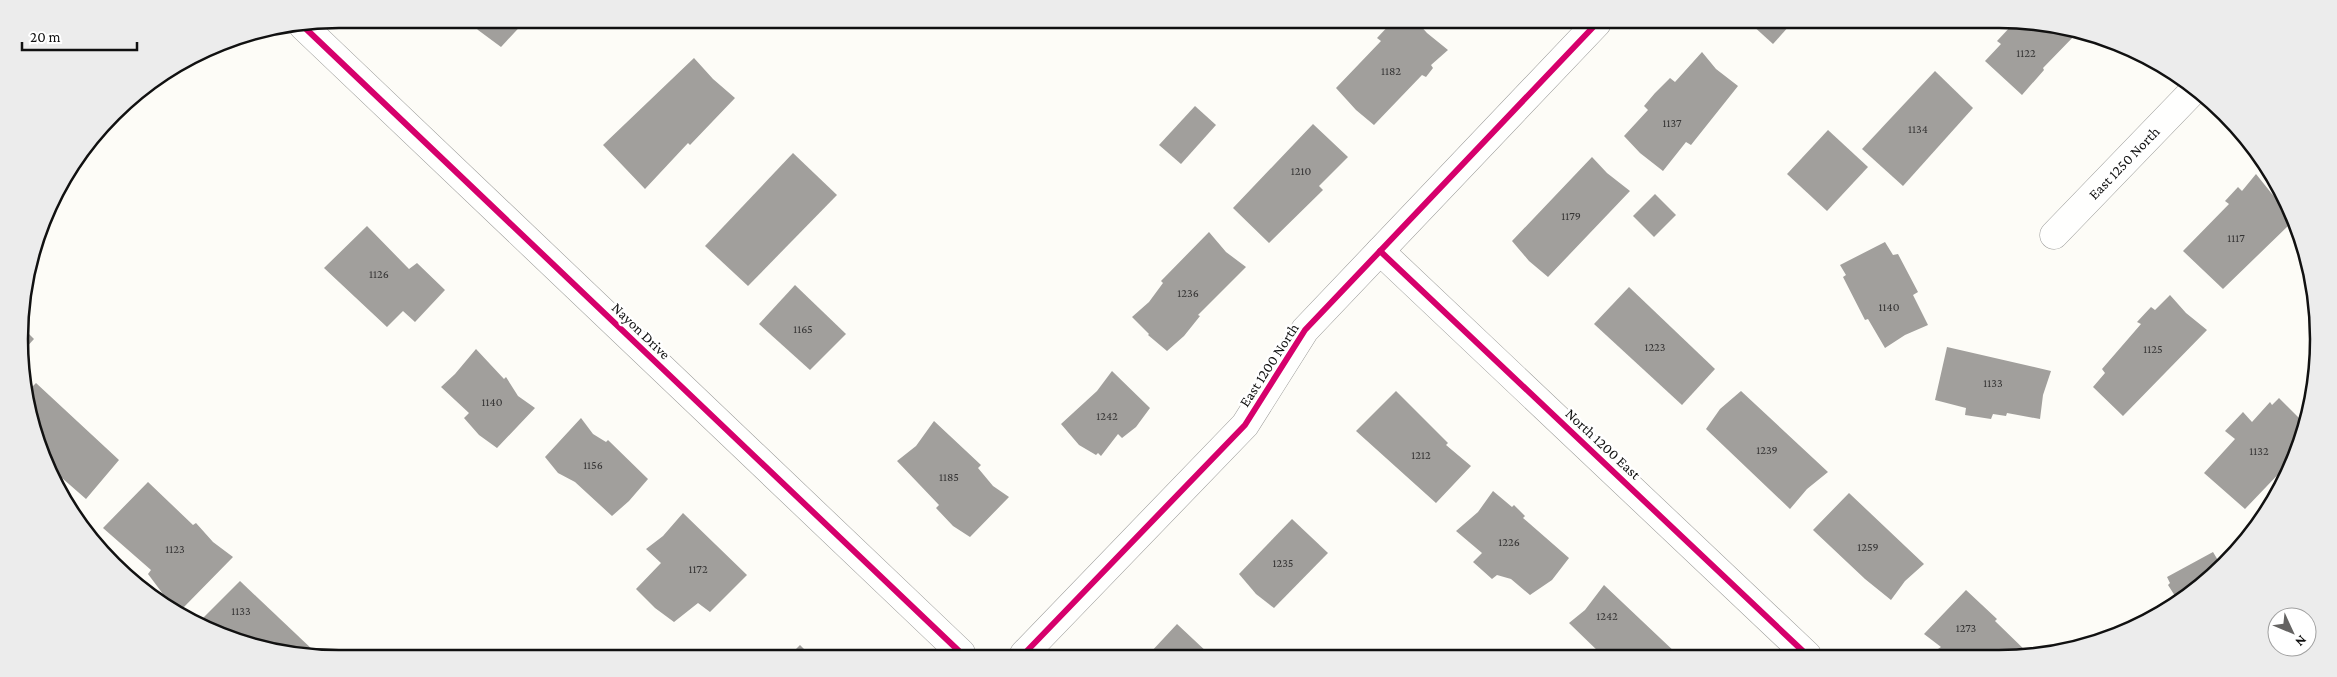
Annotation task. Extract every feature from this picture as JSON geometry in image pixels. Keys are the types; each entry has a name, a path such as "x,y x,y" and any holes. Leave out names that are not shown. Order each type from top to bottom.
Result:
{"street":[{"name":"East 1200 North","path":"1028,650 1246,425 1305,330 1592,28"},
{"name":"Nayon Drive","path":"307,29 957,650"},
{"name":"East 1250 North","path":"2054,235 2190,94"},
{"name":"North 1200 East","path":"1380,252 1803,650"}],"building":[{"path":"476,28 519,28 501,47"},
{"path":"1386,28 1422,28 1448,50 1431,65 1433,68 1426,77 1422,75 1374,125 1356,110 1336,88 1381,41 1377,38"},
{"path":"1755,28 1787,28 1773,44"},
{"path":"2009,28 2039,30 2074,37 2043,68 2044,70 2022,95 1985,61 2001,44 1997,41"},
{"path":"1702,52 1716,69 1738,86 1691,145 1686,142 1663,171 1640,153 1624,136 1648,110 1644,106 1655,93 1670,78 1675,82"},
{"path":"694,58 713,79 735,98 690,145 688,143 645,189 603,145"},
{"path":"1935,71 1973,108 1903,186 1862,149"},
{"path":"1195,106 1216,125 1181,164 1159,145"},
{"path":"1313,124 1348,157 1319,186 1323,190 1269,243 1233,208"},
{"path":"1828,130 1868,167 1827,211 1787,174"},
{"path":"793,153 837,195 748,286 705,246"},
{"path":"1592,157 1607,173 1630,191 1548,277 1529,261 1512,241"},
{"path":"2256,174 2275,196 2288,226 2223,289 2183,251 2229,204 2225,201 2238,187 2242,191"},
{"path":"1655,194 1676,215 1654,237 1633,216"},
{"path":"367,226 409,269 417,263 445,290 415,322 403,311 387,327 324,268"},
{"path":"1209,232 1226,252 1246,267 1198,315 1200,316 1184,336 1167,351 1148,335 1132,317 1149,302 1163,283 1161,281"},
{"path":"1885,242 1893,255 1898,254 1918,292 1913,295 1928,325 1905,335 1885,348 1868,319 1865,320 1843,277 1846,275 1840,265"},
{"path":"795,285 846,334 810,370 759,324"},
{"path":"1629,287 1715,369 1682,405 1594,324"},
{"path":"2170,295 2186,313 2207,330 2123,416 2093,387 2105,373 2102,369 2141,324 2137,322 2151,307 2155,310"},
{"path":"28,333 34,339 28,346"},
{"path":"1947,347 2051,371 2043,395 2040,419 2007,413 2006,416 1993,414 1991,419 1965,415 1966,408 1935,400"},
{"path":"476,349 504,379 506,377 518,396 535,408 497,448 479,435 464,418 469,413 441,387"},
{"path":"1112,371 1150,408 1136,427 1122,438 1118,434 1101,456 1079,445 1061,424 1097,391"},
{"path":"36,383 119,460 86,499 60,476 51,458 38,419 31,388"},
{"path":"1396,391 1448,443 1446,445 1471,466 1436,503 1356,431"},
{"path":"1741,391 1828,472 1807,489 1790,509 1706,429 1720,409"},
{"path":"2279,398 2299,419 2286,458 2278,475 2245,509 2204,473 2235,439 2225,431 2243,412 2252,422 2270,402 2272,405"},
{"path":"581,418 593,434 606,442 608,440 648,479 629,501 612,516 575,482 558,473 545,457"},
{"path":"934,421 981,465 978,468 993,486 1009,497 970,537 953,526 936,508 939,505 897,461 916,446"},
{"path":"148,482 193,525 196,523 213,542 233,557 183,608 163,594 148,574 151,570 103,528"},
{"path":"1493,491 1512,507 1514,505 1525,516 1523,518 1569,558 1552,580 1530,595 1511,579 1497,575 1492,579 1473,562 1482,553 1456,531 1478,512"},
{"path":"1849,493 1924,564 1905,581 1891,600 1865,579 1813,530"},
{"path":"683,513 747,575 710,612 698,603 674,622 655,608 636,589 661,563 646,549 663,536"},
{"path":"1292,519 1328,553 1274,608 1256,594 1239,574"},
{"path":"2213,552 2217,559 2204,572 2174,595 2168,585 2170,583 2167,577"},
{"path":"240,581 311,648 258,639 219,626 203,618"},
{"path":"1604,585 1673,650 1597,650 1569,623 1585,610"},
{"path":"1966,590 1997,619 1995,621 2023,649 1939,650 1938,649 1941,647 1924,634"},
{"path":"1177,624 1205,650 1153,650"},
{"path":"800,645 805,650 795,650"}],"cycle path":[{"path":"1028,650 1245,425 1305,330 1592,28"},
{"path":"306,29 958,650"},
{"path":"1380,251 1802,650"}]}
